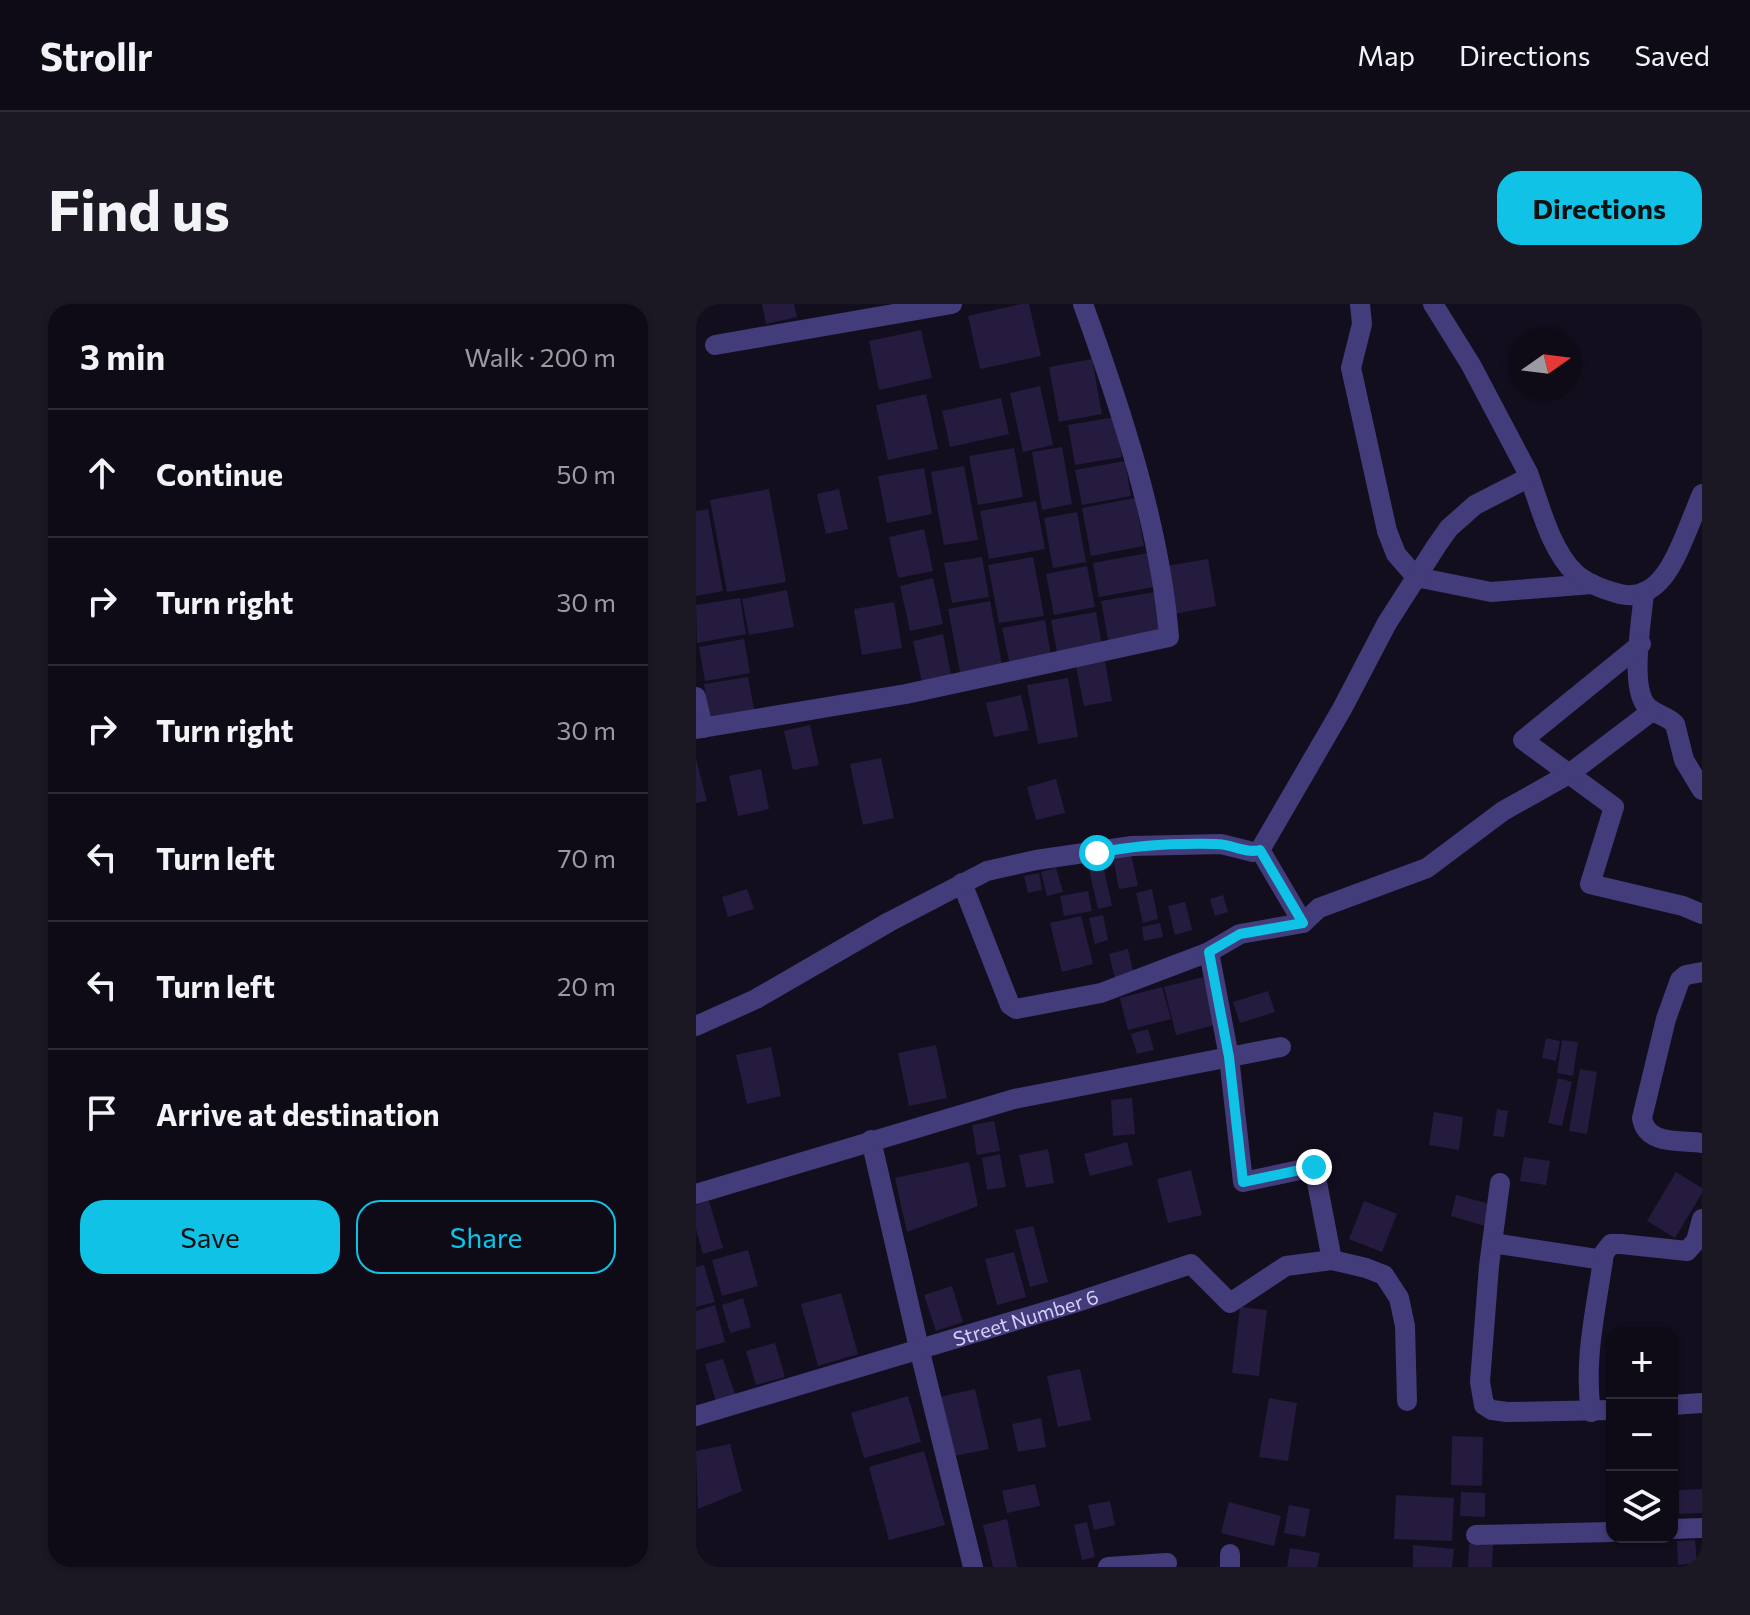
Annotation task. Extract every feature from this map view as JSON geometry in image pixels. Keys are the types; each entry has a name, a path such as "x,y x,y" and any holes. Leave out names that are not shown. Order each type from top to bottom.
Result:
{"street":[{"path":"715,345 952,304"},
{"path":"696,697 699,729 917,692 1169,637 1154,543 1139,478 1121,413 1083,304"},
{"path":"1360,304 1362,324 1351,368 1390,542 1396,554 1416,577 1491,592 1592,584"},
{"path":"1433,304 1471,365 1528,473 1561,553 1575,573 1592,584 1625,595 1652,588 1667,572 1702,494"},
{"path":"696,1026 779,987 962,883 1004,866 1132,846 1221,844 1253,852 1260,850 1342,709 1387,623 1437,545 1461,516 1475,505 1524,480 1528,473"},
{"path":"1644,592 1638,687 1645,704 1675,724 1684,760 1702,790"},
{"path":"1641,644 1523,740 1614,807 1590,884 1683,906 1702,914"},
{"path":"962,883 1010,1005 1016,1009 1101,993 1209,952 1240,934 1303,923 1319,908 1427,868 1503,811 1569,774 1652,711"},
{"path":"1260,850 1303,923"},
{"path":"1209,952 1229,1057 1243,1182 1314,1167 1332,1260 1384,1275 1399,1298 1405,1326 1407,1401"},
{"path":"1702,972 1686,975 1680,980 1666,1019 1642,1118 1643,1128 1656,1138 1702,1143"},
{"path":"696,1194 1014,1099 1281,1047"},
{"path":"871,1140 973,1567"},
{"path":"1500,1183 1480,1382 1484,1405 1492,1410 1507,1412 1606,1411"},
{"path":"1591,1412 1588,1376 1590,1348 1604,1253 1611,1244 1687,1251 1696,1241 1702,1219"},
{"path":"1492,1243 1603,1260"},
{"name":"Street Number 6","path":"696,1416 1074,1303 1191,1264 1230,1303 1286,1266 1332,1260"},
{"path":"1678,1405 1702,1403"},
{"path":"1678,1529 1702,1528"},
{"path":"1476,1535 1606,1532"},
{"path":"1108,1567 1167,1563"}],"building":[{"path":"762,304 794,304 797,317 766,324"},
{"path":"1029,304 1041,356 980,369 968,316"},
{"path":"921,330 932,378 879,390 869,341"},
{"path":"1092,359 1102,414 1059,422 1049,367"},
{"path":"1040,386 1053,445 1023,452 1010,393"},
{"path":"926,394 938,449 888,460 876,405"},
{"path":"1001,398 1009,434 950,447 942,411"},
{"path":"1115,417 1122,457 1075,465 1068,425"},
{"path":"1062,447 1072,504 1042,510 1032,452"},
{"path":"1014,448 1023,497 978,505 969,456"},
{"path":"1125,461 1131,496 1082,505 1075,470"},
{"path":"964,466 978,540 944,545 931,472"},
{"path":"924,468 932,514 887,523 878,476"},
{"path":"769,489 786,582 727,592 710,500"},
{"path":"839,489 848,529 826,534 817,494"},
{"path":"1135,498 1144,546 1091,556 1082,508"},
{"path":"1036,501 1045,549 989,559 980,511"},
{"path":"708,509 723,591 696,596 696,511"},
{"path":"1077,512 1086,562 1053,568 1044,518"},
{"path":"924,529 933,571 898,578 889,537"},
{"path":"1148,553 1154,587 1099,597 1093,563"},
{"path":"982,557 989,597 952,603 944,563"},
{"path":"1033,557 1044,616 999,623 988,565"},
{"path":"1208,559 1216,606 1169,615 1160,567"},
{"path":"1087,566 1095,607 1054,615 1046,574"},
{"path":"933,578 943,624 910,631 900,586"},
{"path":"787,590 794,627 749,635 742,599"},
{"path":"1155,592 1163,635 1109,644 1101,601"},
{"path":"740,598 746,634 697,643 696,605"},
{"path":"990,601 1003,670 961,677 948,609"},
{"path":"894,602 902,648 862,655 854,609"},
{"path":"1096,612 1103,650 1058,658 1051,620"},
{"path":"1045,620 1052,662 1011,670 1002,628"},
{"path":"943,634 952,680 923,687 913,641"},
{"path":"744,639 750,673 705,681 699,647"},
{"path":"1105,661 1112,701 1084,706 1076,666"},
{"path":"748,677 755,714 711,722 704,684"},
{"path":"1068,678 1078,737 1038,744 1027,685"},
{"path":"1021,695 1029,730 994,737 986,703"},
{"path":"810,725 819,765 793,770 784,731"},
{"path":"881,758 894,818 863,825 850,764"},
{"path":"696,759 707,801 696,803"},
{"path":"761,769 769,809 738,816 729,776"},
{"path":"1056,779 1065,813 1036,820 1027,787"},
{"path":"1131,854 1138,886 1119,889 1113,858"},
{"path":"1102,861 1112,906 1098,909 1088,865"},
{"path":"1056,868 1063,892 1047,896 1041,872"},
{"path":"1039,873 1042,890 1028,893 1024,876"},
{"path":"747,889 754,909 728,917 722,897"},
{"path":"1152,889 1158,919 1143,923 1136,893"},
{"path":"1088,891 1092,911 1064,916 1060,896"},
{"path":"1223,895 1228,912 1215,916 1210,899"},
{"path":"1185,902 1192,930 1175,935 1168,906"},
{"path":"1103,915 1108,940 1095,944 1089,918"},
{"path":"1081,916 1093,964 1062,972 1050,923"},
{"path":"1160,923 1163,937 1144,941 1142,927"},
{"path":"1128,949 1134,975 1115,979 1109,954"},
{"path":"1203,977 1215,1025 1176,1035 1164,987"},
{"path":"1162,987 1171,1019 1128,1030 1120,998"},
{"path":"1268,991 1275,1012 1240,1023 1233,1002"},
{"path":"1148,1029 1154,1050 1137,1054 1131,1034"},
{"path":"1546,1038 1560,1041 1556,1061 1542,1058"},
{"path":"1562,1040 1578,1042 1573,1076 1557,1073"},
{"path":"936,1045 947,1098 909,1106 898,1053"},
{"path":"771,1047 781,1096 747,1104 736,1055"},
{"path":"1580,1069 1597,1072 1587,1134 1569,1131"},
{"path":"1558,1078 1572,1082 1562,1126 1548,1123"},
{"path":"1132,1098 1135,1134 1113,1136 1111,1100"},
{"path":"1497,1109 1508,1111 1504,1137 1493,1136"},
{"path":"1434,1112 1463,1117 1459,1150 1429,1145"},
{"path":"994,1121 1000,1151 977,1155 972,1125"},
{"path":"1127,1142 1133,1165 1090,1176 1084,1154"},
{"path":"1048,1149 1054,1183 1026,1188 1019,1155"},
{"path":"1000,1154 1006,1187 987,1190 982,1158"},
{"path":"1524,1157 1550,1161 1546,1185 1520,1181"},
{"path":"969,1162 978,1206 907,1232 895,1178"},
{"path":"1191,1170 1202,1215 1168,1223 1157,1179"},
{"path":"1676,1172 1702,1188 1702,1193 1675,1238 1647,1221"},
{"path":"1456,1195 1494,1205 1488,1227 1451,1216"},
{"path":"709,1201 723,1248 703,1254 696,1229 696,1205"},
{"path":"1364,1201 1397,1214 1382,1252 1349,1239"},
{"path":"1033,1226 1048,1282 1030,1287 1015,1230"},
{"path":"748,1250 758,1286 722,1296 712,1260"},
{"path":"1014,1252 1026,1297 997,1305 985,1259"},
{"path":"704,1265 715,1302 696,1307 696,1267"},
{"path":"952,1286 963,1322 936,1331 924,1295"},
{"path":"841,1293 858,1354 818,1366 801,1304"},
{"path":"743,1298 751,1327 730,1333 722,1305"},
{"path":"715,1305 725,1342 696,1350 696,1311"},
{"path":"1240,1307 1267,1310 1259,1376 1232,1373"},
{"path":"775,1343 785,1377 756,1385 746,1351"},
{"path":"723,1359 735,1394 716,1402 705,1364"},
{"path":"1080,1369 1091,1420 1058,1427 1047,1376"},
{"path":"975,1389 989,1449 954,1456 940,1397"},
{"path":"908,1396 921,1442 864,1458 851,1413"},
{"path":"1269,1398 1297,1403 1288,1461 1259,1457"},
{"path":"1041,1418 1046,1447 1018,1452 1012,1424"},
{"path":"1452,1436 1483,1437 1482,1486 1451,1485"},
{"path":"730,1444 742,1491 698,1509 696,1451"},
{"path":"924,1451 945,1525 889,1540 869,1467"},
{"path":"1035,1484 1040,1506 1007,1513 1002,1491"},
{"path":"1702,1489 1702,1513 1679,1514 1679,1490"},
{"path":"1461,1492 1485,1493 1485,1517 1460,1516"},
{"path":"1396,1495 1454,1498 1452,1541 1394,1539"},
{"path":"1110,1501 1115,1525 1094,1530 1088,1505"},
{"path":"1229,1502 1281,1516 1274,1546 1221,1533"},
{"path":"1289,1505 1310,1509 1305,1537 1284,1533"},
{"path":"1007,1519 1017,1567 993,1567 983,1525"},
{"path":"1087,1522 1095,1557 1082,1560 1074,1525"},
{"path":"1695,1540 1697,1563 1678,1565 1678,1541"},
{"path":"1469,1544 1493,1545 1492,1567 1468,1567"},
{"path":"1413,1545 1454,1549 1452,1567 1413,1567"},
{"path":"1290,1548 1320,1553 1317,1567 1287,1567"}],"route":[{"path":"1097,853 1132,846 1221,844 1253,852 1260,850 1303,923 1240,934 1209,952 1229,1057 1243,1182 1314,1167"}]}
